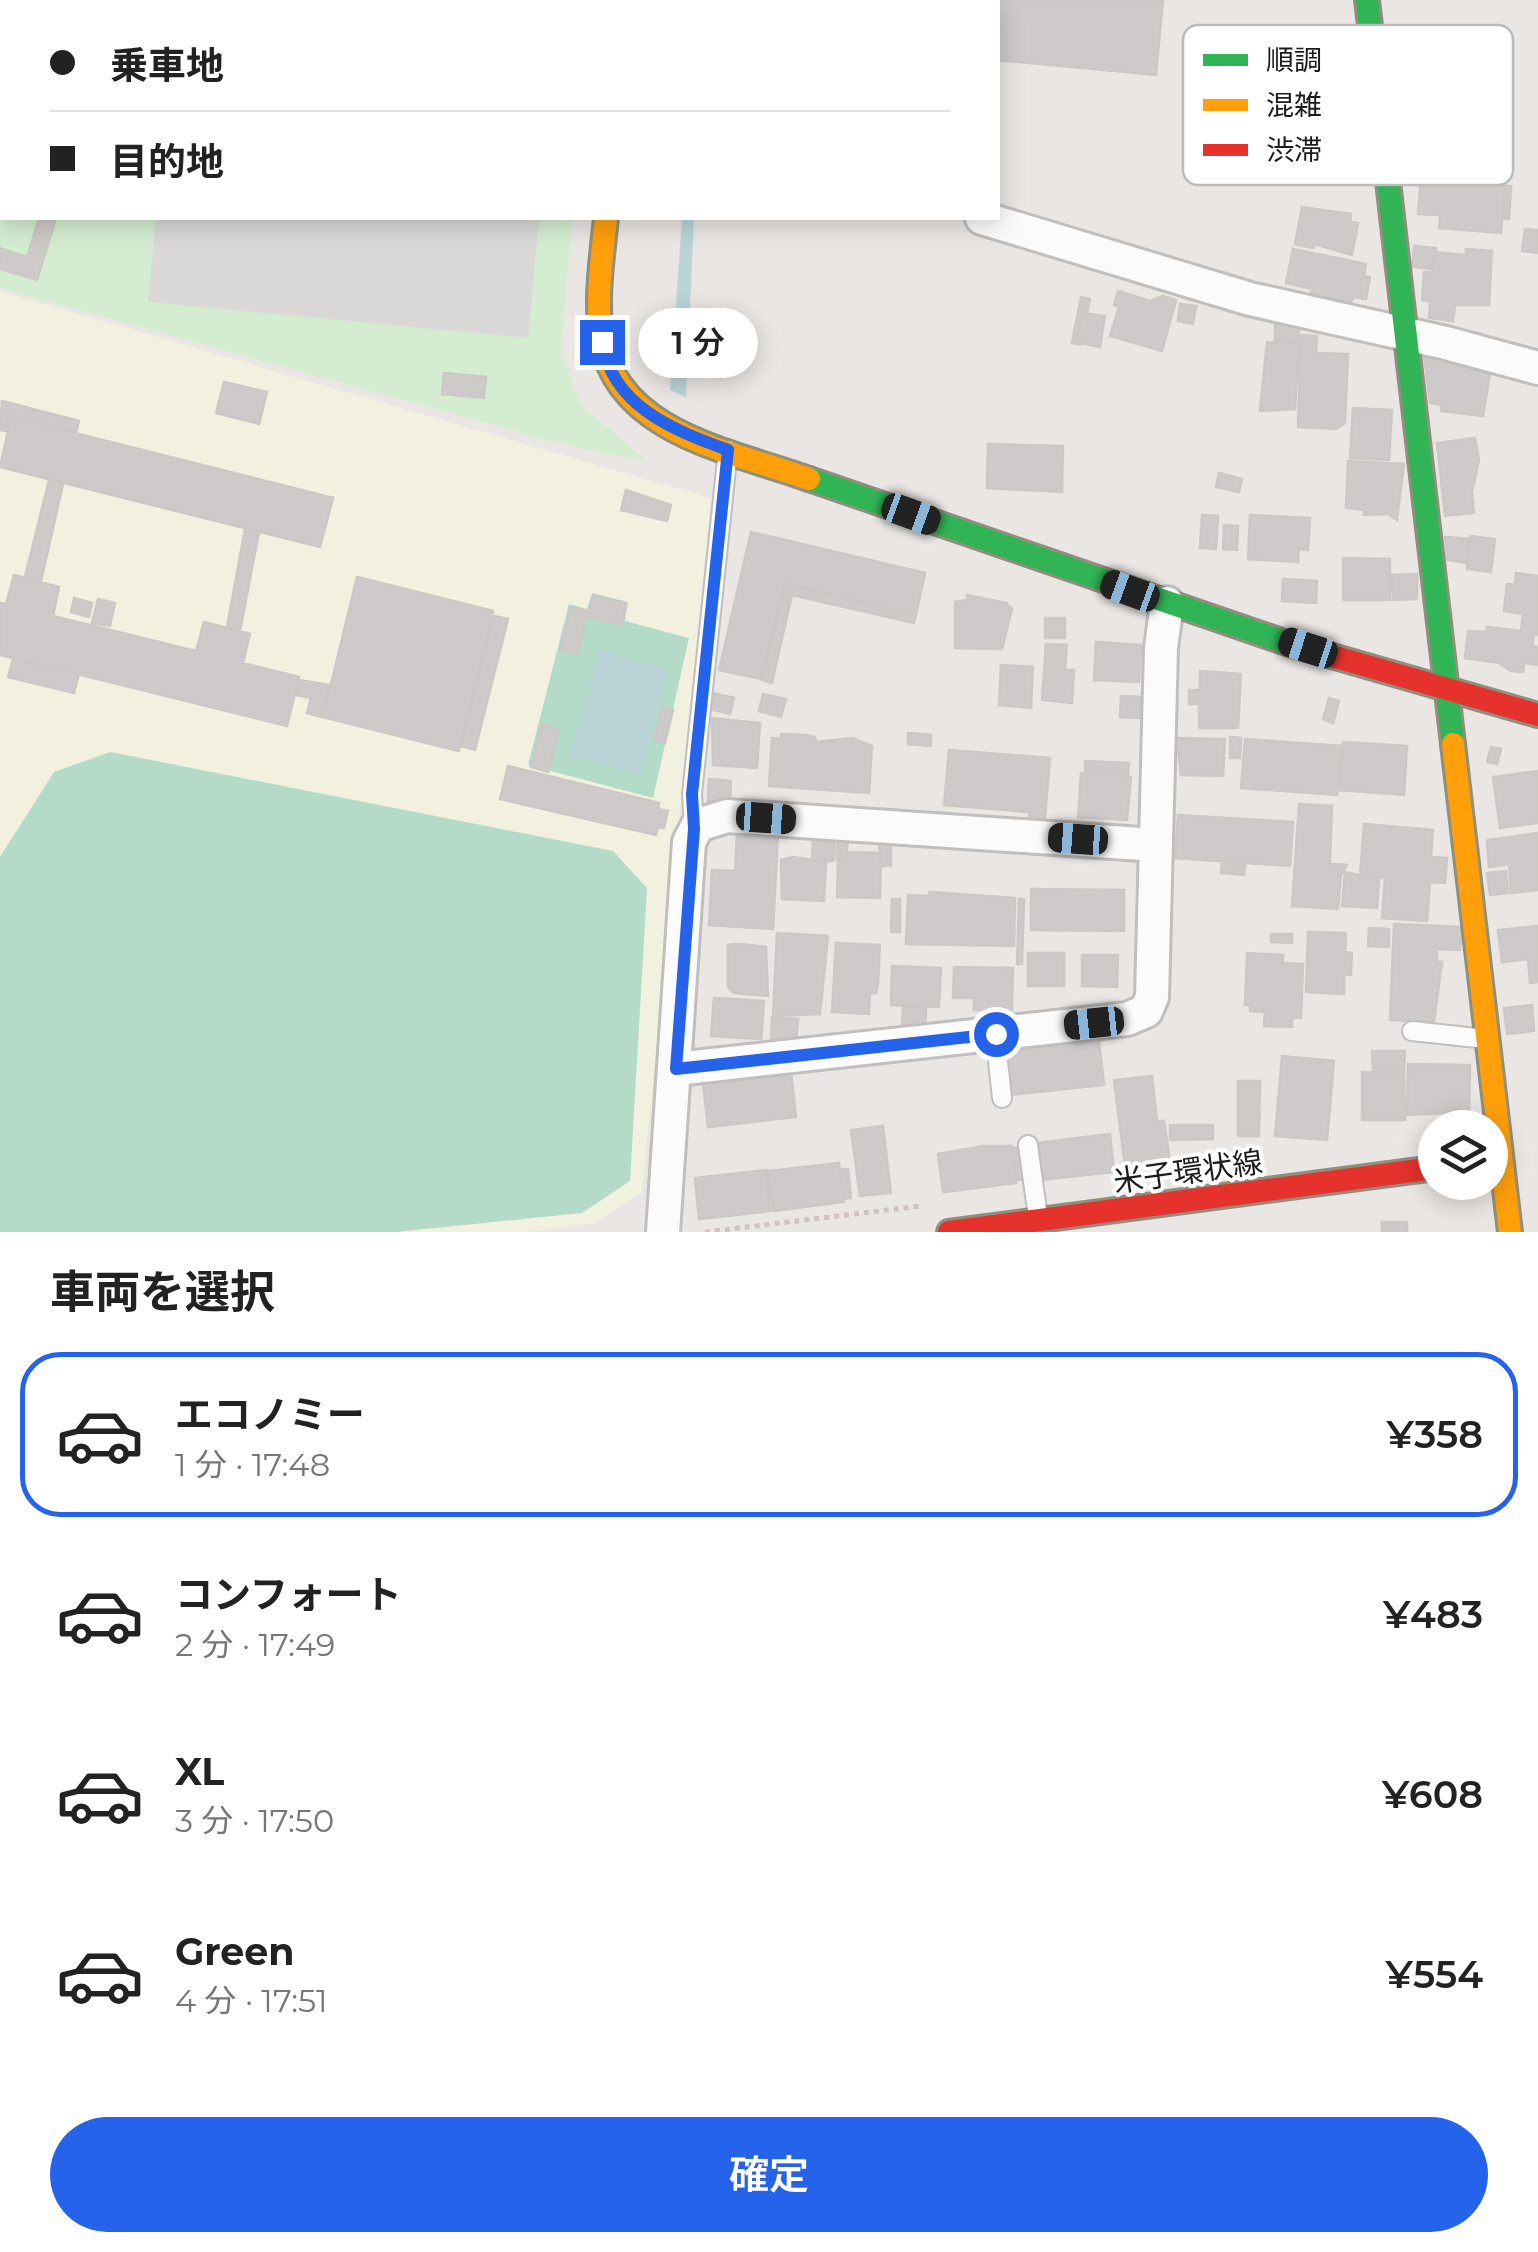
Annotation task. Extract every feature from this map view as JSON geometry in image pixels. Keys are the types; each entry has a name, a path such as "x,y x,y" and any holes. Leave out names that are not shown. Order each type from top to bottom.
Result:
{"street":[{"path":"1367,0 1370,25"},
{"path":"1389,185 1499,1110"},
{"path":"606,220 599,320 606,364 634,404 676,432 1167,604 1450,692 1538,715"},
{"path":"989,220 1250,299 1407,337 1446,342 1538,368"},
{"path":"676,1069 1128,1020 1146,1011 1152,988 1161,648 1167,604"},
{"path":"663,1232 694,829 704,820 727,816 1156,844"},
{"name":"米子環状線","path":"971,1231 1418,1170"},
{"path":"1508,1200 1510,1232"}],"lane":[{"path":"694,829 694,775 728,450"},
{"path":"1412,1031 1489,1039"},
{"path":"996,1034 1002,1098"},
{"path":"1028,1145 1038,1222"}],"shaded area":[{"path":"156,220 539,220 528,338 148,302"},
{"path":"0,291 711,498 642,1192 595,1223 526,1232 0,1232"}],"green space":[{"path":"0,220 572,220 561,351 581,405 649,463 552,441 0,288"},
{"path":"592,593 628,602 625,621 689,638 653,798 528,765 569,604 587,609"},
{"path":"110,752 613,851 647,888 630,1181 582,1213 396,1232 0,1232 0,857 54,772"}],"water":[{"path":"682,220 694,220 686,397 670,390"},
{"path":"599,651 667,669 640,774 572,756"}],"building":[{"path":"1000,0 1163,0 1156,75 1000,60"},
{"path":"1420,185 1505,186 1501,233 1439,228 1440,215 1418,214"},
{"path":"1506,186 1511,186 1509,219 1504,219"},
{"path":"1302,207 1351,214 1350,222 1358,223 1352,255 1315,244 1313,248 1295,244"},
{"path":"38,220 55,220 37,280 0,269 0,248 27,257"},
{"path":"1525,229 1538,230 1538,253 1522,251"},
{"path":"1414,246 1436,248 1432,269 1412,267"},
{"path":"1293,249 1366,264 1364,276 1370,277 1366,299 1354,297 1347,309 1310,299 1312,289 1286,283"},
{"path":"1466,249 1492,251 1489,305 1455,305 1453,321 1429,318 1430,301 1422,300 1424,272 1433,272 1435,252 1466,255"},
{"path":"1118,291 1150,301 1163,296 1176,300 1162,351 1110,336 1119,307 1114,305"},
{"path":"1081,297 1090,299 1087,313 1081,311 1074,342 1081,345 1072,343"},
{"path":"1180,304 1196,306 1193,324 1178,321"},
{"path":"1082,313 1105,316 1100,347 1076,342"},
{"path":"1275,324 1299,326 1298,342 1275,341"},
{"path":"1301,335 1317,336 1316,353 1348,354 1345,423 1336,429 1298,427"},
{"path":"1267,342 1299,344 1295,409 1260,411"},
{"path":"1423,348 1491,367 1483,416 1441,411 1441,405 1430,403"},
{"path":"444,373 486,377 484,398 442,394"},
{"path":"224,382 267,392 259,424 216,413"},
{"path":"2,401 79,421 76,432 10,415 6,431 0,430"},
{"path":"1353,408 1392,410 1389,460 1350,458"},
{"path":"11,417 333,498 320,547 0,467"},
{"path":"1475,438 1479,460 1472,492 1474,513 1445,516 1437,443"},
{"path":"988,444 1063,446 1062,492 987,488"},
{"path":"1348,461 1404,464 1397,520 1388,514 1364,515 1364,510 1346,508"},
{"path":"1219,473 1242,479 1239,492 1216,487"},
{"path":"49,480 63,484 41,581 25,577"},
{"path":"626,490 671,505 667,521 621,510"},
{"path":"1202,515 1218,516 1216,549 1200,548"},
{"path":"1250,515 1310,518 1308,550 1299,549 1298,562 1248,559"},
{"path":"1224,525 1238,526 1237,550 1223,549"},
{"path":"245,529 259,532 240,631 227,627"},
{"path":"751,532 925,573 916,614 784,583 761,679 719,670"},
{"path":"1470,536 1495,539 1491,572 1467,569"},
{"path":"1445,537 1469,539 1467,563 1447,560"},
{"path":"1343,558 1390,559 1390,600 1343,600"},
{"path":"1516,573 1538,576 1538,635 1534,634 1532,646 1538,647 1538,665 1524,663 1523,672 1511,671 1499,663 1465,658 1468,631 1486,632 1487,627 1521,631 1523,614 1504,611 1507,584 1515,585"},
{"path":"1417,574 1417,599 1393,600 1392,575"},
{"path":"14,575 59,587 53,616 196,651 204,622 250,634 243,663 299,677 287,726 0,655 0,603 6,604"},
{"path":"357,577 493,611 459,751 323,717"},
{"path":"1283,579 1317,581 1316,603 1282,601"},
{"path":"785,584 916,615 914,623 792,595 772,683 762,680"},
{"path":"967,595 1006,603 1012,609 1002,649 955,648 955,602 967,600"},
{"path":"593,596 626,603 621,624 588,617"},
{"path":"74,598 92,603 89,617 71,612"},
{"path":"98,599 115,603 110,626 92,623"},
{"path":"571,607 588,611 577,654 560,650"},
{"path":"494,616 508,619 475,750 461,746"},
{"path":"1045,618 1065,618 1065,638 1045,638"},
{"path":"1096,642 1141,645 1139,682 1094,680"},
{"path":"1046,644 1067,645 1065,670 1074,670 1072,703 1042,700"},
{"path":"13,659 79,674 74,693 8,677"},
{"path":"1001,665 1033,667 1031,708 999,705"},
{"path":"1200,671 1241,674 1238,728 1199,728 1199,704 1189,704 1189,690 1200,690"},
{"path":"299,680 329,685 321,717 307,713 311,698 296,695"},
{"path":"713,693 734,698 730,714 710,709"},
{"path":"763,694 786,699 781,717 759,711"},
{"path":"1121,696 1141,697 1140,718 1120,717"},
{"path":"1329,698 1339,701 1333,723 1323,719"},
{"path":"662,707 673,710 665,743 654,740"},
{"path":"712,718 760,723 757,768 713,765"},
{"path":"542,724 559,729 548,772 531,767"},
{"path":"908,733 931,735 931,746 908,744"},
{"path":"781,734 815,737 816,742 853,738 872,746 869,793 769,786 772,738 781,739"},
{"path":"1230,737 1241,738 1240,758 1230,758"},
{"path":"1177,738 1225,739 1223,776 1181,775"},
{"path":"1245,739 1341,746 1337,795 1241,788"},
{"path":"1343,742 1407,746 1404,795 1340,790"},
{"path":"1491,747 1501,749 1497,764 1487,762"},
{"path":"949,750 1050,758 1045,818 1029,817 1029,812 944,805"},
{"path":"1085,761 1129,763 1128,774 1085,771"},
{"path":"508,766 659,803 658,809 668,811 664,828 658,827 656,835 500,799"},
{"path":"1538,771 1538,823 1500,828 1493,777"},
{"path":"1081,773 1131,777 1127,820 1078,817"},
{"path":"709,779 731,781 730,802 708,801"},
{"path":"1299,804 1332,806 1330,864 1347,865 1341,875 1338,909 1292,906"},
{"path":"1178,815 1293,822 1290,866 1175,858"},
{"path":"1364,824 1433,830 1431,857 1447,858 1445,883 1430,882 1427,921 1382,918 1385,878 1360,876"},
{"path":"737,833 778,835 773,929 709,925 712,870 735,871"},
{"path":"1538,833 1538,890 1511,893 1509,864 1489,867 1487,840"},
{"path":"813,839 835,840 834,861 812,861"},
{"path":"838,840 848,840 846,860 837,859"},
{"path":"879,843 891,843 891,866 881,866"},
{"path":"847,852 881,853 880,898 837,897 838,861 847,861"},
{"path":"792,857 826,862 824,901 782,899 781,860"},
{"path":"1222,863 1245,865 1244,875 1221,873"},
{"path":"1506,871 1508,893 1490,895 1487,873"},
{"path":"1345,872 1379,879 1377,908 1342,906"},
{"path":"1031,889 1124,890 1124,931 1031,930"},
{"path":"929,892 1015,898 1014,946 906,944 908,895 929,896"},
{"path":"892,899 900,899 900,932 891,932"},
{"path":"1019,899 1024,899 1022,964 1017,964"},
{"path":"1394,924 1462,927 1460,950 1437,949 1437,962 1442,962 1434,1022 1390,1020"},
{"path":"1538,926 1538,982 1530,983 1528,959 1502,962 1498,930"},
{"path":"1369,928 1389,929 1389,947 1368,946"},
{"path":"1308,932 1346,933 1345,952 1352,953 1351,975 1344,974 1344,994 1306,992"},
{"path":"777,933 828,936 820,1014 773,1016"},
{"path":"1271,934 1292,934 1292,943 1271,942"},
{"path":"836,943 880,945 878,984 876,993 870,993 869,1014 832,1012"},
{"path":"728,945 766,947 768,996 734,993 728,987"},
{"path":"1028,953 1064,953 1064,986 1028,986"},
{"path":"1247,953 1283,955 1283,963 1303,964 1301,1018 1292,1018 1292,1027 1264,1026 1265,1012 1250,1011 1250,1005 1245,1005"},
{"path":"1082,955 1118,955 1117,987 1082,986"},
{"path":"892,966 941,968 939,1007 891,1005"},
{"path":"954,967 1013,968 1012,1011 974,1010 974,998 953,998"},
{"path":"714,998 764,1001 761,1039 711,1036"},
{"path":"1532,1005 1534,1031 1507,1034 1504,1008"},
{"path":"903,1007 926,1008 925,1028 902,1028"},
{"path":"772,1017 798,1019 796,1041 771,1040"},
{"path":"1099,1039 1104,1085 1008,1095 1002,1049"},
{"path":"1372,1051 1405,1051 1404,1071 1373,1071"},
{"path":"1282,1056 1334,1061 1327,1140 1275,1136"},
{"path":"1408,1064 1470,1065 1469,1110 1418,1110 1418,1114 1407,1115"},
{"path":"1362,1072 1404,1073 1405,1120 1362,1120"},
{"path":"791,1073 796,1117 708,1127 703,1083"},
{"path":"1152,1076 1157,1121 1164,1121 1170,1162 1125,1167 1114,1080"},
{"path":"1238,1081 1260,1081 1259,1136 1238,1136"},
{"path":"1170,1125 1213,1125 1213,1139 1170,1140"},
{"path":"883,1126 891,1193 860,1196 851,1130"},
{"path":"1110,1134 1114,1172 1040,1180 1036,1143"},
{"path":"984,1146 1012,1146 1016,1183 943,1192 938,1154"},
{"path":"1019,1147 1023,1179 1017,1180 1013,1148"},
{"path":"839,1163 844,1202 773,1211 768,1171"},
{"path":"841,1169 848,1169 851,1198 844,1199"},
{"path":"766,1170 770,1211 699,1219 695,1178"},
{"path":"1382,1222 1407,1222 1407,1232 1382,1232"}],"traffic: fast":[{"path":"1367,0 1370,25"},
{"path":"1388,185 1453,744"},
{"path":"809,479 1290,644"}],"traffic: slow":[{"path":"606,220 599,295 602,341 612,373 631,398 684,435 809,479"},
{"path":"1453,744 1510,1232"}],"traffic: jam":[{"path":"1290,644 1538,715"},
{"path":"949,1232 1418,1170"}],"route":[{"path":"602,342 606,364 634,404 676,432 728,450 692,794 694,829 689,842 676,1069 996,1034"}]}
